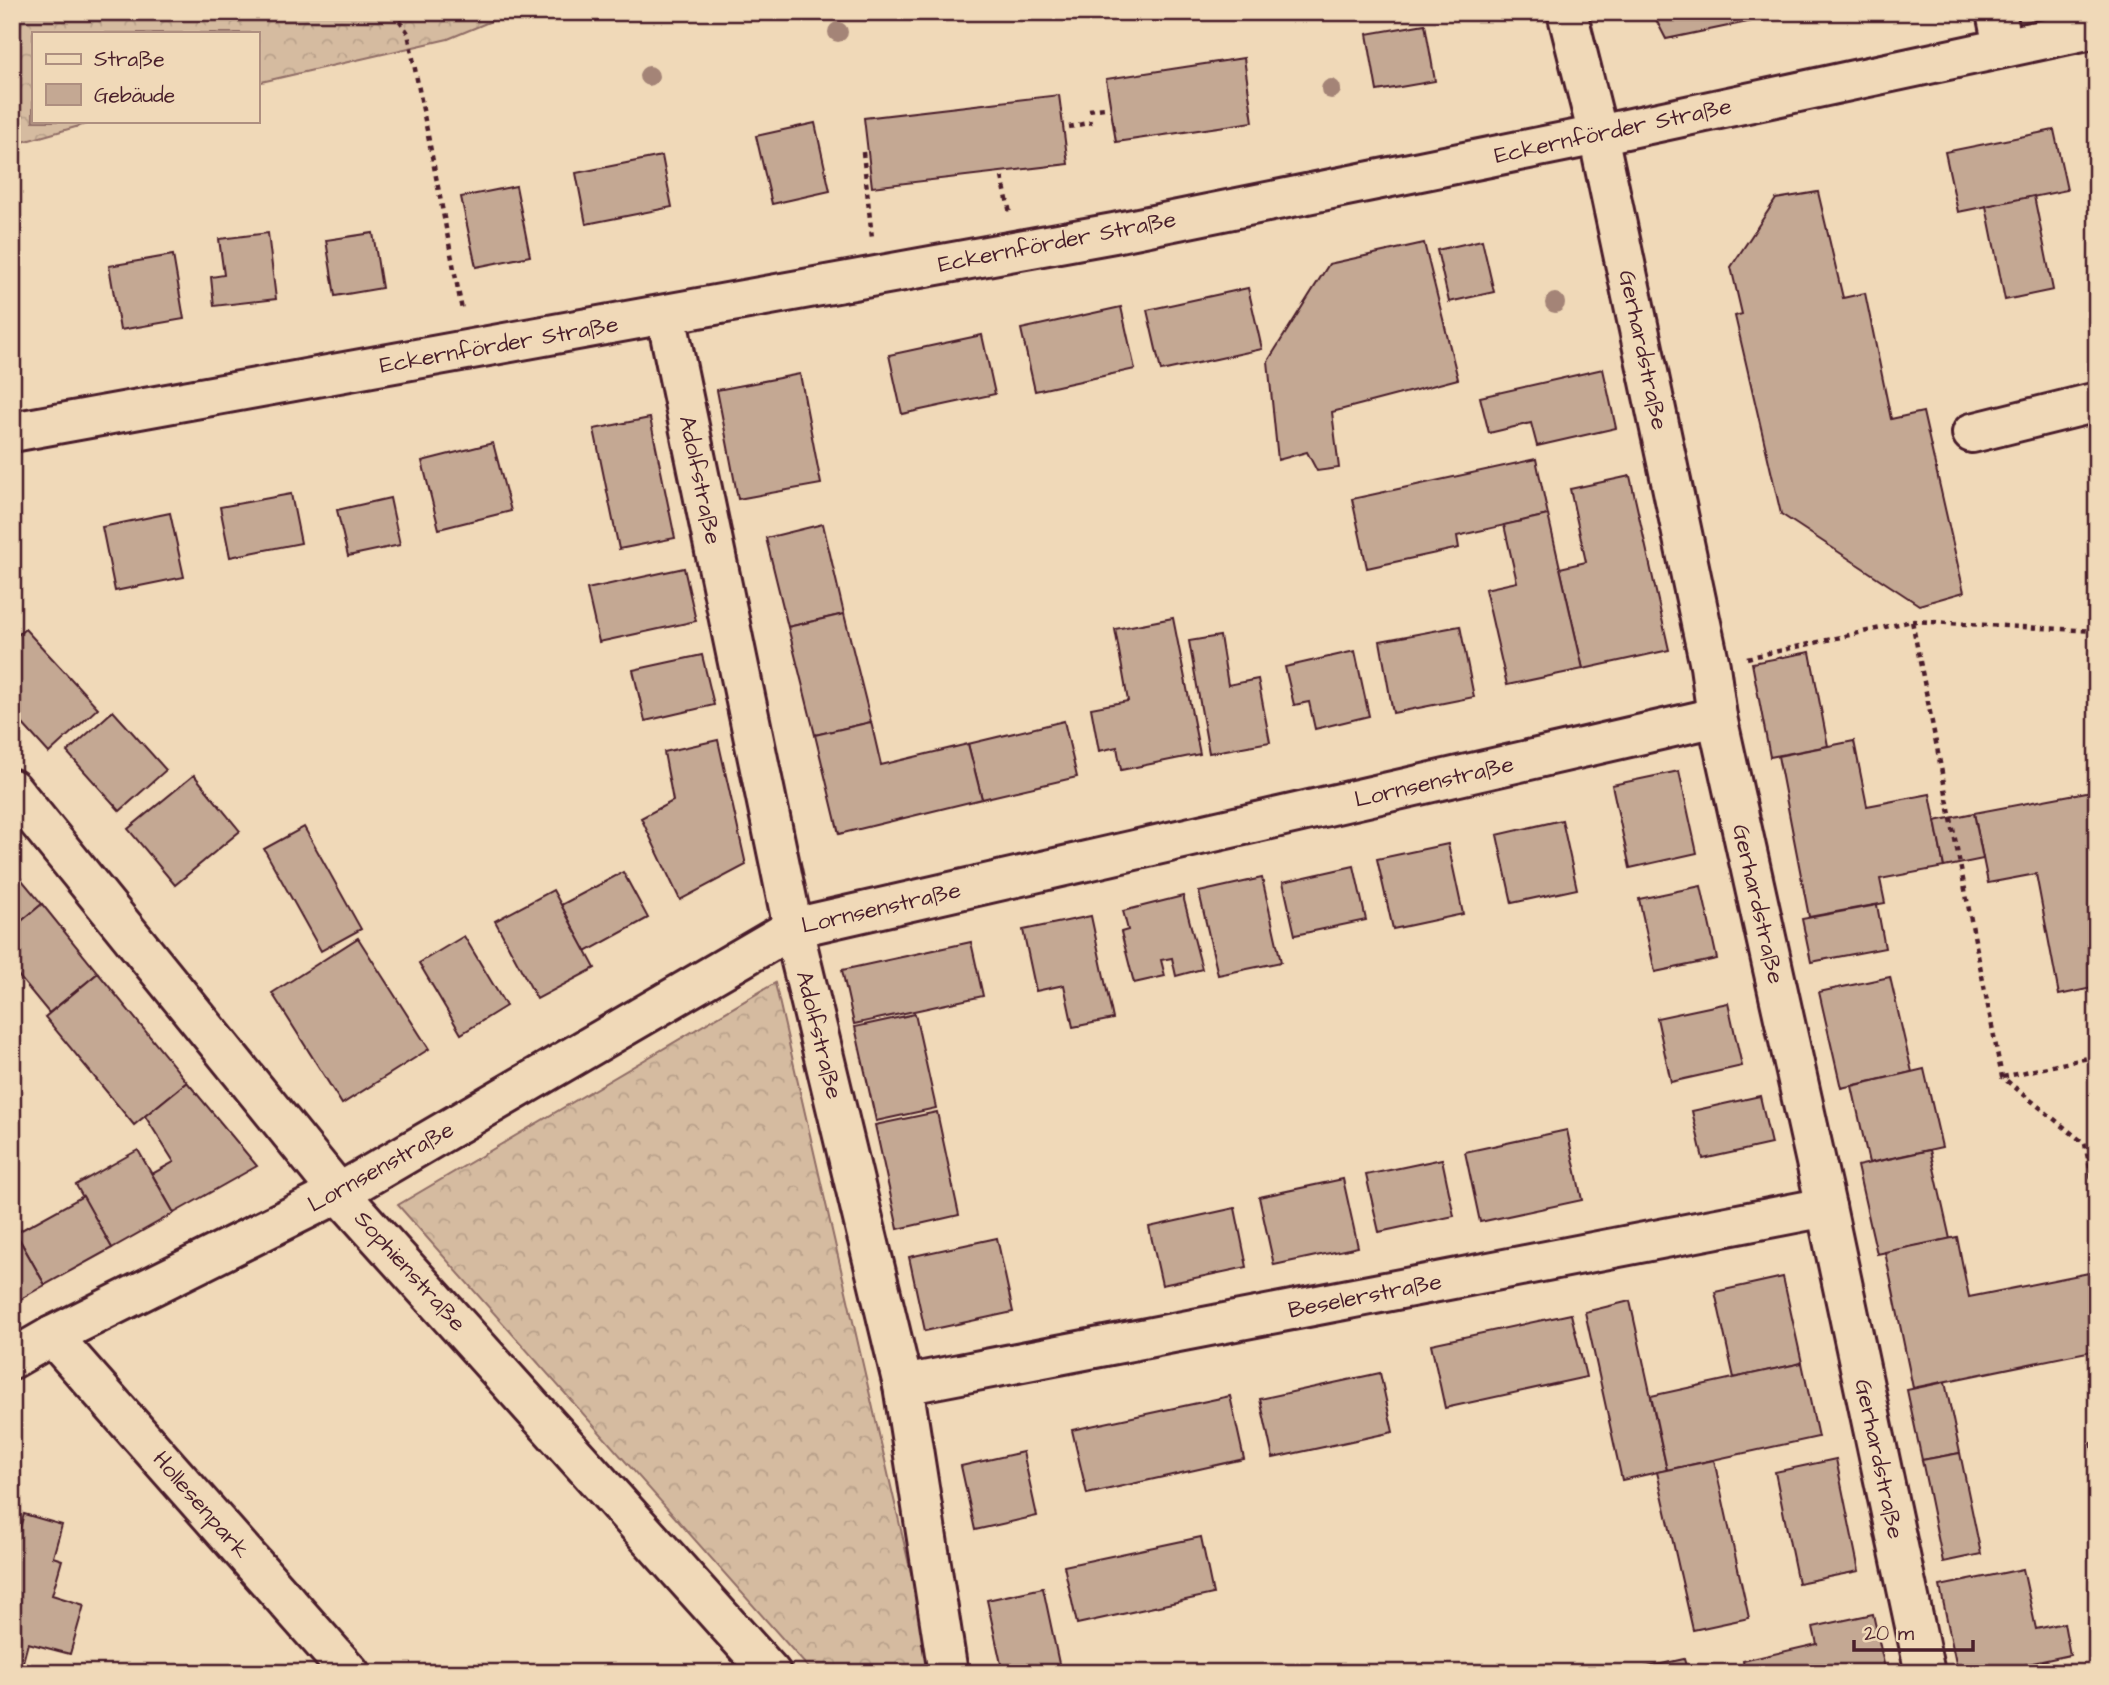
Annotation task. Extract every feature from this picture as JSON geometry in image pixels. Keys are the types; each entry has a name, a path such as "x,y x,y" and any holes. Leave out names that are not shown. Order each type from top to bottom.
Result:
{"street":[{"name":"Gerhardstraße","path":"1567,12 1598,135 1710,666 1717,717 1826,1207 1925,1673"},
{"name":"Eckernförder Straße","path":"12,432 1114,233 1598,135 2000,30 2097,29"},
{"name":"Adolfstraße","path":"666,315 793,928 903,1385 948,1673"},
{"path":"1972,433 2097,402"},
{"name":"Lornsenstraße","path":"12,1359 52,1336 340,1193 793,928 1717,717"},
{"name":"Sophienstraße","path":"12,789 340,1193 771,1673"},
{"name":"Beselerstraße","path":"903,1385 1826,1207"},
{"name":"Hollesenpark","path":"52,1336 350,1673"}],"path":[{"path":"394,12 408,33 470,350"},
{"path":"1089,110 1105,108"},
{"path":"1069,127 1092,122"},
{"path":"863,152 876,275"},
{"path":"1912,621 2002,1077 2085,1144 2097,1203"},
{"path":"1710,666 1912,621 2097,631"},
{"path":"2002,1077 2097,1056"}],"green space":[{"path":"12,12 513,12 448,39 259,83 259,32 32,32 32,122 93,122 12,145"},
{"path":"775,983 934,1673 813,1673 398,1205"}],"building":[{"path":"1473,12 1496,12 1490,16 1479,17"},
{"path":"1652,12 1795,12 1666,39"},
{"path":"1425,24 1435,81 1377,91 1367,34"},
{"path":"1244,58 1253,122 1116,142 1106,79"},
{"path":"1059,95 1068,164 872,187 864,118"},
{"path":"815,123 830,191 772,204 756,136"},
{"path":"2054,130 2067,190 1958,212 1945,152"},
{"path":"662,156 672,207 586,224 576,173"},
{"path":"516,186 530,256 476,267 461,197"},
{"path":"1818,192 1843,298 1865,293 1891,419 1923,412 1964,592 1919,605 1781,514 1735,316 1742,314 1731,267 1776,199"},
{"path":"2034,196 2053,290 2005,300 1986,206"},
{"path":"268,233 276,299 214,306 211,277 224,275 219,239"},
{"path":"373,233 382,288 335,296 326,240"},
{"path":"1482,240 1494,292 1449,302 1437,250"},
{"path":"1424,243 1458,379 1332,412 1339,468 1317,471 1307,452 1278,460 1268,361 1329,264"},
{"path":"173,255 184,319 120,330 109,266"},
{"path":"1248,288 1262,349 1161,371 1147,310"},
{"path":"1121,307 1135,369 1035,391 1021,329"},
{"path":"982,335 995,394 902,414 889,355"},
{"path":"1603,369 1616,428 1537,446 1531,423 1489,433 1480,397"},
{"path":"800,374 821,484 738,499 717,390"},
{"path":"650,418 675,538 619,549 594,429"},
{"path":"493,443 511,511 439,529 422,461"},
{"path":"1536,459 1548,515 1457,536 1459,548 1367,568 1352,499"},
{"path":"1630,476 1669,650 1583,669 1560,568 1586,562 1570,489"},
{"path":"291,494 301,543 230,557 220,507"},
{"path":"390,498 400,545 348,556 337,510"},
{"path":"170,513 184,577 115,591 102,527"},
{"path":"1548,515 1583,669 1507,685 1485,589 1517,582 1504,525"},
{"path":"823,524 844,614 788,627 766,538"},
{"path":"684,568 696,621 599,642 587,589"},
{"path":"844,614 871,722 815,735 788,627"},
{"path":"1173,618 1200,754 1121,770 1117,747 1099,751 1091,708 1128,701 1115,629"},
{"path":"1460,626 1474,697 1393,713 1380,641"},
{"path":"25,629 98,708 49,753 12,712 12,640"},
{"path":"1220,636 1228,685 1258,679 1270,742 1209,753 1189,641"},
{"path":"1355,651 1369,716 1315,729 1309,702 1294,705 1285,667"},
{"path":"1810,652 1828,746 1770,757 1752,663"},
{"path":"702,655 714,705 645,721 633,670"},
{"path":"113,711 166,770 120,811 67,752"},
{"path":"1064,721 1077,777 982,799 968,744"},
{"path":"871,722 881,765 968,744 982,799 839,834 815,735"},
{"path":"718,740 746,865 680,900 641,818 673,801 664,752"},
{"path":"1854,741 1867,806 1930,794 1944,867 1880,879 1885,903 1809,917 1778,756"},
{"path":"1679,771 1697,853 1630,868 1612,785"},
{"path":"194,775 240,831 175,885 128,829"},
{"path":"2097,790 2097,819 2092,791"},
{"path":"2092,791 2097,819 2097,987 2059,995 2036,874 1988,883 1974,813"},
{"path":"1974,813 1983,859 1944,867 1935,821"},
{"path":"1562,820 1577,889 1512,903 1497,835"},
{"path":"304,827 361,929 321,951 264,849"},
{"path":"1448,844 1463,914 1393,929 1377,859"},
{"path":"1354,866 1366,920 1295,935 1283,882"},
{"path":"12,868 42,904 12,929"},
{"path":"623,872 648,918 586,952 561,905"},
{"path":"1262,878 1281,962 1218,975 1199,892"},
{"path":"1701,886 1717,959 1655,972 1639,899"},
{"path":"553,890 595,968 537,999 495,921"},
{"path":"1183,896 1202,969 1176,976 1172,958 1161,960 1165,976 1134,983 1121,932 1128,930 1123,911"},
{"path":"42,904 98,973 49,1013 12,968 12,929"},
{"path":"1877,905 1885,948 1811,962 1802,919"},
{"path":"1091,916 1113,1019 1073,1027 1064,985 1036,991 1023,930"},
{"path":"464,936 506,1006 461,1034 419,963"},
{"path":"358,938 429,1049 342,1104 272,993"},
{"path":"971,942 983,996 854,1024 842,970"},
{"path":"98,973 187,1082 134,1125 45,1017"},
{"path":"1890,977 1912,1072 1841,1088 1819,992"},
{"path":"1728,1003 1742,1066 1671,1082 1657,1018"},
{"path":"915,1014 936,1108 876,1121 855,1027"},
{"path":"1924,1069 1942,1147 1869,1163 1852,1086"},
{"path":"187,1082 257,1166 174,1213 152,1174 174,1162 145,1116"},
{"path":"1760,1096 1771,1144 1703,1159 1692,1111"},
{"path":"937,1112 959,1215 898,1229 875,1125"},
{"path":"1567,1130 1582,1200 1480,1222 1465,1152"},
{"path":"138,1150 174,1213 112,1248 76,1185"},
{"path":"1930,1150 1950,1239 1877,1254 1857,1166"},
{"path":"1442,1159 1454,1216 1379,1232 1366,1175"},
{"path":"1343,1179 1358,1247 1274,1265 1259,1197"},
{"path":"83,1196 112,1248 45,1285 16,1233"},
{"path":"1235,1208 1247,1267 1162,1285 1149,1227"},
{"path":"14,1230 45,1285 12,1304 12,1231"},
{"path":"1957,1237 1969,1297 2094,1272 2097,1284 2097,1350 1913,1388 1885,1252"},
{"path":"997,1238 1013,1312 925,1331 909,1257"},
{"path":"1783,1277 1802,1363 1734,1378 1715,1292"},
{"path":"1630,1301 1667,1470 1622,1480 1585,1312"},
{"path":"1571,1314 1586,1377 1445,1408 1431,1344"},
{"path":"1802,1363 1818,1437 1667,1470 1651,1396"},
{"path":"1380,1373 1393,1432 1273,1458 1260,1399"},
{"path":"1945,1382 1960,1453 1922,1460 1907,1390"},
{"path":"1230,1396 1244,1459 1087,1494 1072,1430"},
{"path":"2097,1442 2097,1471 2091,1443"},
{"path":"1023,1452 1037,1516 975,1530 961,1466"},
{"path":"1960,1453 1981,1554 1943,1562 1922,1460"},
{"path":"1836,1459 1859,1571 1798,1583 1775,1472"},
{"path":"1714,1460 1749,1618 1693,1630 1657,1472"},
{"path":"24,1514 62,1525 53,1557 62,1560 52,1595 84,1605 70,1654 28,1643 20,1673 12,1673 12,1525 20,1528"},
{"path":"1201,1537 1213,1594 1077,1624 1064,1566"},
{"path":"2023,1569 2036,1629 2064,1623 2070,1655 1986,1673 1958,1673 1940,1586"},
{"path":"1043,1588 1061,1673 1003,1673 987,1600"},
{"path":"1873,1614 1886,1673 1745,1673 1743,1661 1817,1644 1813,1627"},
{"path":"1684,1659 1688,1673 1621,1673"}]}
